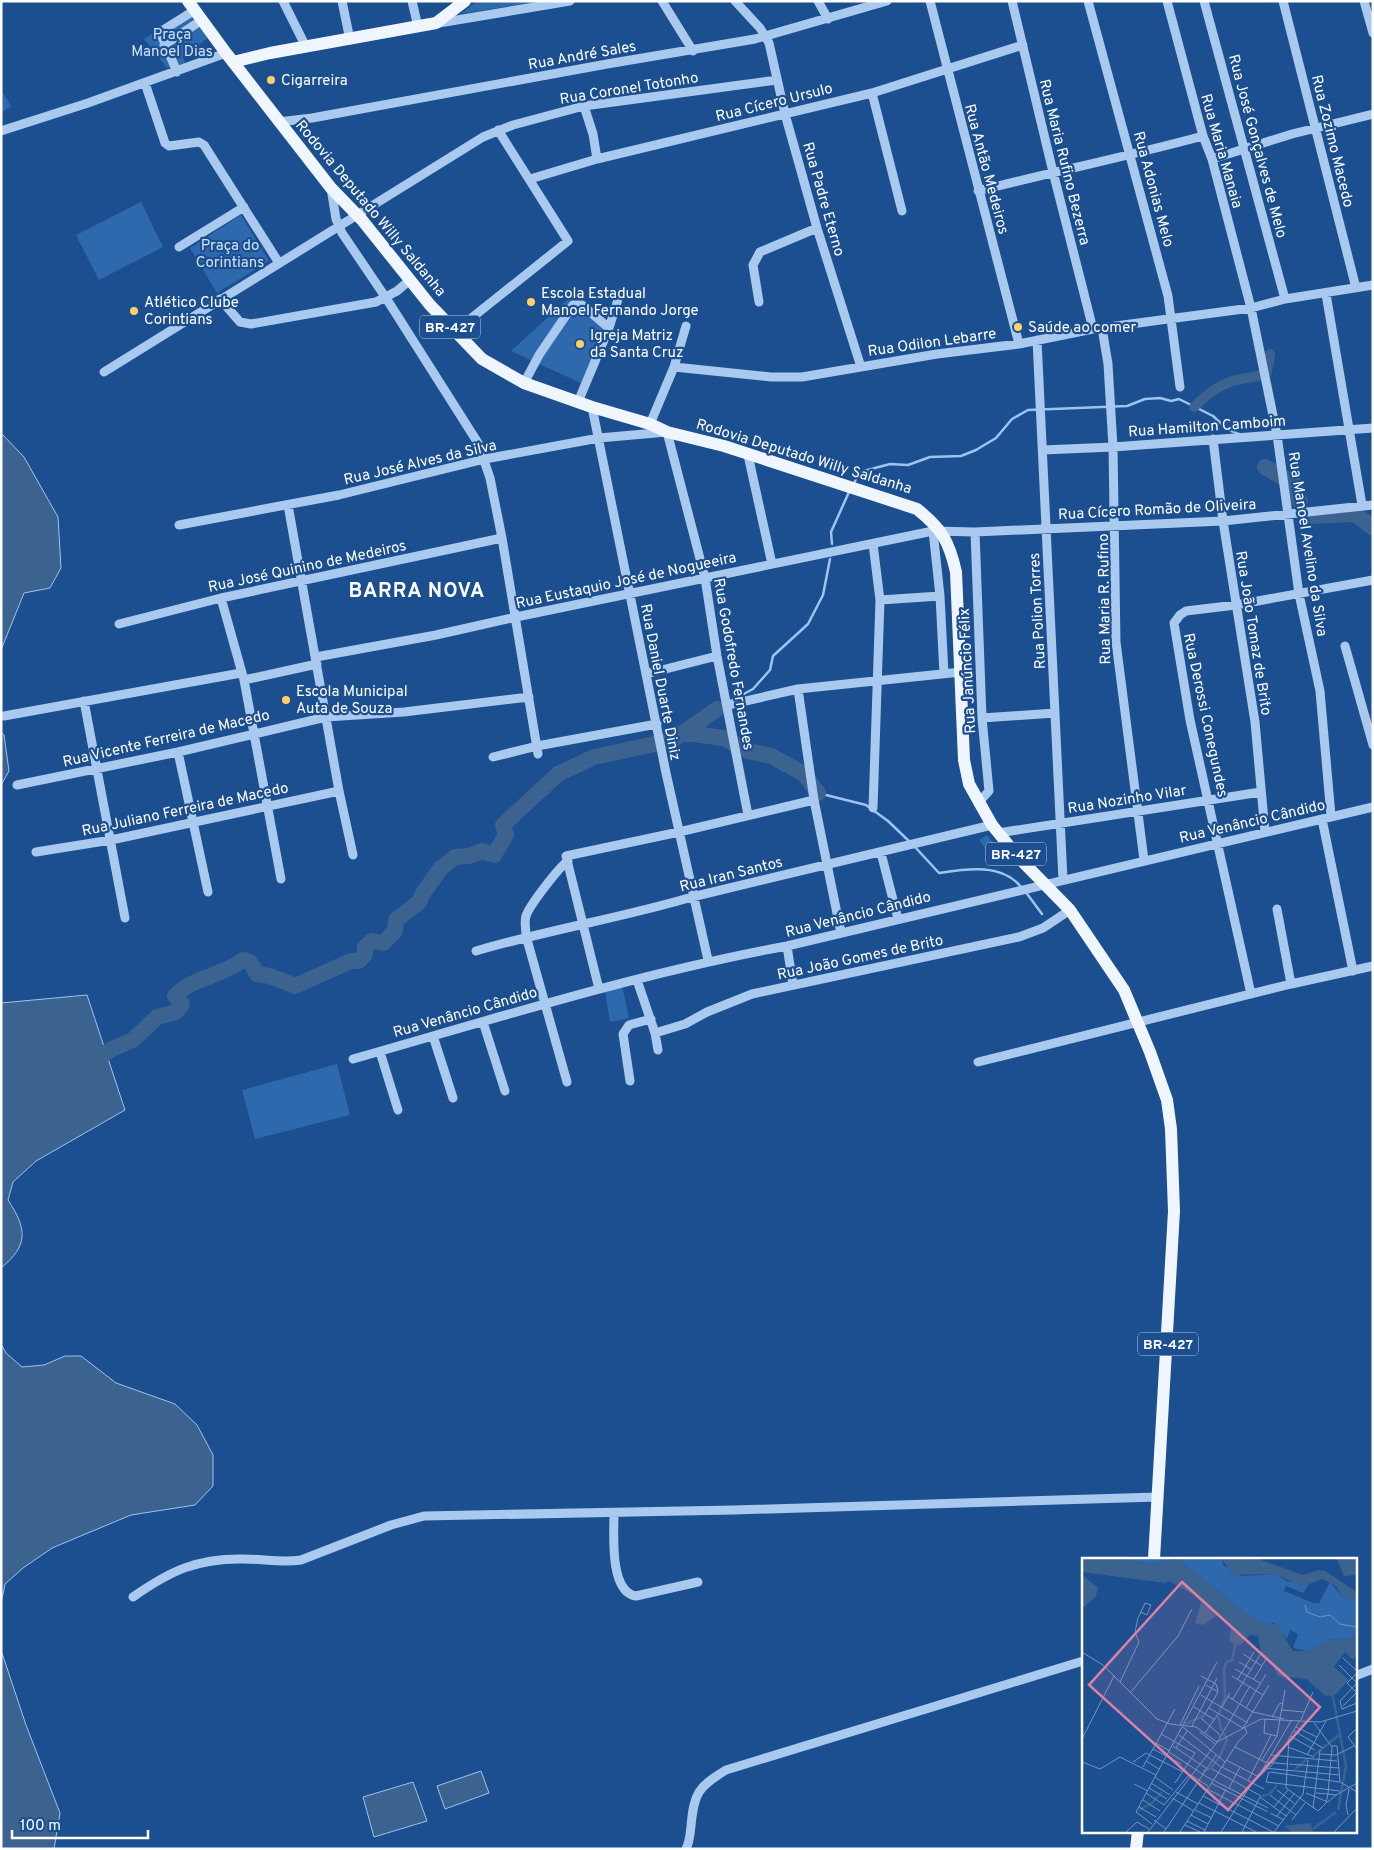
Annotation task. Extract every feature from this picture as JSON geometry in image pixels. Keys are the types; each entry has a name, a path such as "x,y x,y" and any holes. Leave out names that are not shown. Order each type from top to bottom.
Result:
{"main road":[{"path":"229,58 350,40 436,23 448,7 465,1"},
{"name":"Rodovia Deputado Willy Saldanha","path":"195,10 229,58 331,188 358,215 454,332 482,358 524,383 592,407 650,424 667,432 724,446 917,509 951,548 956,572 962,672 964,760 969,784 978,803 995,829 1070,910 1124,990 1138,1022 1166,1100 1173,1151 1174,1211 1172,1277 1154,1558"},
{"path":"1136,1849 1138,1832"}],"street":[{"path":"283,1 306,47"},
{"path":"342,1 350,40"},
{"path":"412,1 418,27"},
{"path":"436,23 570,1"},
{"path":"662,1 693,51"},
{"path":"735,1 766,36"},
{"path":"818,1 828,19"},
{"name":"Rua André Sales","path":"278,122 436,96 607,64 693,51 766,36 887,1"},
{"name":"Rua Antão Medeiros","path":"930,1 1019,344"},
{"name":"Rua Maria Rufino Bezerra","path":"1012,1 1053,172 1098,328"},
{"name":"Rua Adonias Melo","path":"1088,1 1173,318 1180,387"},
{"name":"Rua Maria Manaia","path":"1167,1 1212,159 1251,308"},
{"name":"Rua José Gonçalves de Melo","path":"1204,1 1285,299"},
{"name":"Rua Zozimo Macedo","path":"1283,1 1356,288"},
{"path":"1364,1 1373,33"},
{"path":"177,72 164,45 161,31 195,10"},
{"path":"164,45 195,10"},
{"name":"Rua Padre Eterno","path":"766,36 784,114 817,228 861,367"},
{"name":"Rua Cícero Ursulo","path":"530,179 597,159 872,93 1023,45"},
{"path":"1,131 177,72 229,58"},
{"name":"Rua Coronel Totonho","path":"104,372 483,137 498,130 584,106 777,80"},
{"path":"145,83 165,144 172,146 202,143 279,264"},
{"path":"872,93 902,211"},
{"path":"584,106 593,134 597,159"},
{"path":"1212,159 1244,148 1373,114"},
{"path":"454,332 568,242 498,130"},
{"path":"978,191 1053,172 1130,156 1204,136"},
{"path":"331,188 339,227 478,443 485,460 502,538 538,750"},
{"path":"179,247 244,207"},
{"path":"759,302 752,265 754,259 760,252 817,228"},
{"path":"220,300 240,322 251,324 365,304 386,298 410,280"},
{"name":"Rua Odilon Lebarre","path":"674,367 784,377 861,367 937,354 1019,344 1098,328 1251,308 1285,299 1326,294 1373,285"},
{"path":"578,402 609,328 620,293"},
{"path":"1326,294 1348,430 1370,505"},
{"path":"524,383 539,355 573,305 582,305 609,328"},
{"name":"Rua Manoel Avelino da Silva","path":"1251,308 1278,435 1290,514 1299,594 1320,691 1327,818 1353,970"},
{"path":"650,424 674,367 686,326"},
{"name":"Rua Maria R. Rufino","path":"1098,328 1108,364 1113,447 1116,526 1116,642 1144,860"},
{"name":"Rua Polion Torres","path":"1037,340 1063,880"},
{"name":"Rua Daniel Duarte Diniz","path":"592,407 661,750 692,897 708,960"},
{"name":"Rua Hamilton Camboim","path":"1043,450 1113,447 1373,428"},
{"name":"Rua José Alves da Silva","path":"179,525 339,496 485,460 599,438 667,432"},
{"name":"Rua Godofredo Fernandes","path":"667,432 705,578 717,656 748,815"},
{"name":"Rua João Tomaz de Brito","path":"1213,439 1223,521 1250,689 1265,832"},
{"path":"748,455 772,564"},
{"path":"288,504 339,791 353,855"},
{"name":"Rua Cícero Romão de Oliveira","path":"937,531 975,532 1223,521 1370,505"},
{"path":"937,531 944,674"},
{"name":"Rua Eustaquio José de Nogueeira","path":"4,716 84,701 242,677 630,593 937,531"},
{"name":"Rua Janúncio Félix","path":"975,532 982,718 989,791 978,803"},
{"name":"Rua José Quinino de Medeiros","path":"118,624 221,598 502,538"},
{"path":"873,544 880,600 879,681 873,808"},
{"path":"1236,605 1373,580"},
{"path":"880,600 940,596"},
{"path":"221,598 242,677 281,879"},
{"name":"Rua Derossi Conegundes","path":"1236,605 1186,611 1176,618 1174,630 1186,702 1251,994"},
{"path":"1344,646 1373,745"},
{"path":"646,674 717,656"},
{"path":"728,705 798,689 962,672"},
{"path":"798,689 814,800 840,933"},
{"name":"Rua Vicente Ferreira de Macedo","path":"18,785 178,752 326,717 404,712 529,697"},
{"path":"84,701 125,918"},
{"path":"982,718 1055,713"},
{"path":"493,757 538,750 657,724"},
{"path":"178,752 208,892"},
{"name":"Rua Juliano Ferreira de Macedo","path":"36,852 110,840 339,791"},
{"name":"Rua Nozinho Vilar","path":"995,829 1060,823 1261,792"},
{"path":"567,1082 526,936 525,923 530,908 555,871 567,859 814,800"},
{"name":"Rua Venâncio Cândido","path":"353,1059 546,1003 708,960 787,946 1373,807"},
{"name":"Rua Iran Santos","path":"476,951 526,936 581,923 659,907 692,897 881,853 995,829"},
{"path":"881,853 898,919"},
{"path":"567,859 581,923 599,989"},
{"path":"1278,909 1291,984"},
{"name":"Rua João Gomes de Brito","path":"655,1033 685,1024 735,1000 792,985 1019,937 1044,928 1070,910"},
{"path":"787,946 792,985"},
{"path":"978,1062 1291,984 1373,966"},
{"path":"637,980 651,1019 658,1050"},
{"path":"630,1081 622,1041 624,1032 634,1023 651,1019"},
{"path":"483,1022 505,1091"},
{"path":"434,1036 453,1098"},
{"path":"380,1052 398,1110"},
{"path":"133,1597 158,1580 183,1567 228,1559 286,1562 301,1560 391,1525 424,1516 614,1513 1158,1497"},
{"path":"614,1513 614,1547 618,1576 622,1588 628,1594 636,1596 698,1582"},
{"path":"686,1849 690,1842 693,1802 710,1780 726,1770 1082,1661"},
{"path":"1356,1676 1373,1669"}],"green space":[{"path":"478,1 542,1 460,14"},
{"name":"Praça Manoel Dias","path":"189,10 210,36 183,57 186,66 167,68 144,39"},
{"path":"1,89 11,106 1,113"},
{"path":"141,202 163,247 99,280 76,235"},
{"name":"Praça do Corintians","path":"241,215 269,261 217,293 190,248"},
{"path":"571,296 607,333 583,384 511,351"},
{"path":"987,835 1005,858 997,863 979,840"},
{"path":"622,986 629,1018 610,1022 605,991"},
{"path":"337,1064 350,1115 255,1139 242,1090"}],"shaded area":[{"path":"1,433 24,457 58,517 61,568 50,588 24,593 1,650"},
{"path":"1,732 4,735 9,771 1,785"},
{"path":"87,995 125,1110 36,1161 13,1182 8,1200 22,1228 21,1244 17,1252 1,1268 1,1003"},
{"path":"1,1344 6,1353 22,1367 44,1365 65,1356 81,1356 116,1383 175,1404 197,1425 213,1455 213,1486 195,1505 131,1515 52,1548 23,1568 5,1584 1,1604"},
{"path":"1,1650 26,1725 60,1813 54,1849 1,1849"},
{"path":"481,1771 489,1793 445,1809 437,1786"},
{"path":"413,1782 427,1821 374,1837 363,1797"}],"waterway":[{"path":"1194,407 1221,386 1267,372 1270,354"},
{"path":"854,483 860,472 890,464 908,465 930,457 961,456 976,450 996,438 1012,419 1028,410 1127,406 1145,399 1160,398 1171,401 1179,399 1213,416 1227,429 1241,435"},
{"path":"1265,467 1294,484 1300,502"},
{"path":"832,544 831,532 849,492"},
{"path":"1310,516 1355,514 1373,528"},
{"path":"731,701 753,689 770,670 773,656 808,624 823,595 830,559"},
{"path":"717,709 724,705"},
{"path":"89,1064 112,1049 133,1040 157,1017 176,1012 182,1004 175,996 182,990 243,960 250,962 257,974 270,976 295,986 351,961 359,961 365,954 365,947 372,941 383,943 395,931 396,920 419,902 423,893 441,868 455,857 469,856 482,851 494,855 506,835 503,825 558,774 594,757 673,740 717,709"},
{"path":"679,734 723,738 748,751 771,756 804,774 818,793"},
{"path":"818,793 866,805 888,821 911,843"},
{"path":"915,847 939,873 972,869 994,871 1013,879 1021,887"},
{"path":"1025,891 1042,914"}],"place":[{"name":"Cigarreira","path":"271,80"},
{"name":"Escola Estadual Manoel Fernando Jorge","path":"531,302"},
{"name":"Atlético Clube Corintians","path":"134,311"},
{"name":"Saúde ao comer","path":"1018,327"},
{"name":"Igreja Matriz da Santa Cruz","path":"580,344"},
{"name":"Escola Municipal Auta de Souza","path":"286,700"}],"district":[{"name":"BARRA NOVA","path":"417,590"}]}
